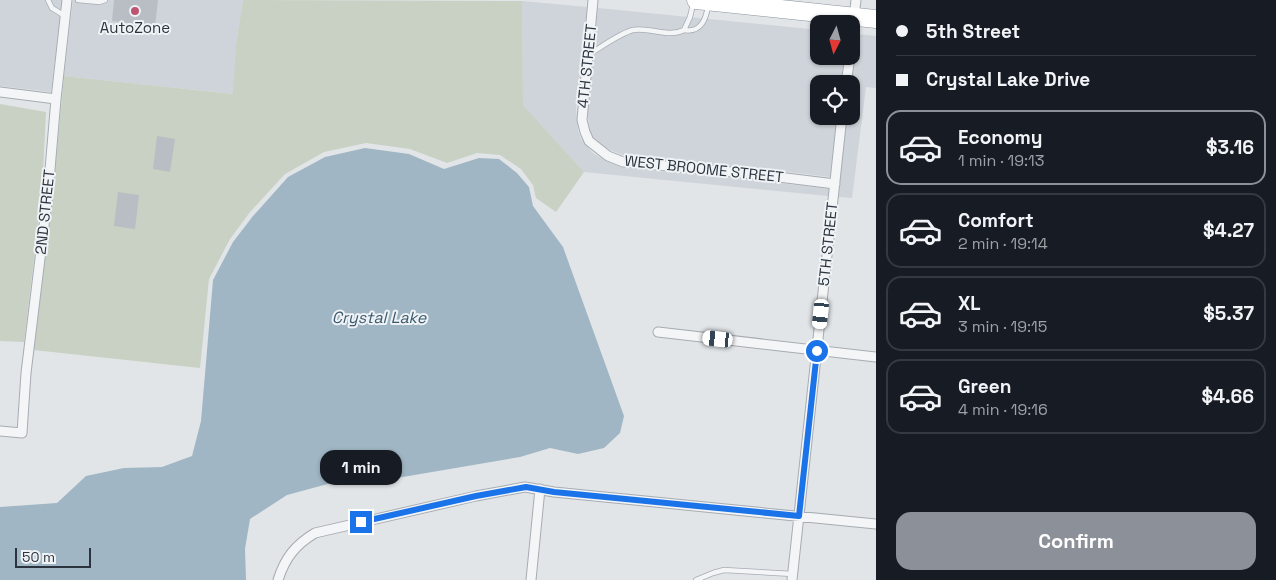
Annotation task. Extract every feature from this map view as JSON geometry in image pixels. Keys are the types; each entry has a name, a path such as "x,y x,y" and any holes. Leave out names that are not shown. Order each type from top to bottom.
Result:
{"highway":[{"path":"699,0 855,8 876,19"}],"street":[{"name":"2ND STREET","path":"0,431 22,433 26,373 48,192 67,0"},
{"name":"4TH STREET","path":"585,132 582,110 593,0"},
{"path":"0,92 56,99"},
{"name":"5TH STREET","path":"793,577 841,125"},
{"name":"WEST BROOME STREET","path":"585,132 589,141 596,148 608,156 624,162 754,174 835,184"},
{"path":"658,332 876,357"},
{"path":"278,580 282,566 294,549 304,540 322,531 476,496 526,487 554,492 876,524"},
{"path":"531,580 540,489"}],"lane":[{"path":"48,0 52,8 66,16"},
{"path":"78,0 100,2 105,0"},
{"path":"684,30 699,0"},
{"path":"588,56 634,30 676,33 684,30 690,31 701,26 706,17 699,0"},
{"path":"696,580 713,572 724,570 793,577"}],"shaded area":[{"path":"0,0 62,0 51,92 0,86"},
{"path":"73,0 243,0 236,44 234,94 64,76"},
{"path":"522,1 587,7 576,109 581,139 593,153 623,168 829,189 828,196 584,172 523,105"},
{"path":"598,8 810,29 810,65 843,65 842,75 810,75 810,125 836,125 830,177 625,156 610,150 593,137 587,110"},
{"path":"860,34 876,36 876,88 866,87 852,198 838,197 846,125 860,125 860,75 852,75 854,65 860,65"}],"green space":[{"path":"243,0 522,1 523,105 584,172 556,212 536,198 533,185 521,169 500,155 477,153 447,163 410,149 366,143 324,152 285,174 250,212 230,239 209,279 200,368 34,350 53,193 64,76 233,94 236,44"},
{"path":"0,104 46,112 42,192 24,342 0,341"}],"water":[{"name":"Crystal Lake","path":"365,148 409,154 444,169 479,158 499,159 517,173 529,187 533,206 563,247 624,416 620,433 604,448 578,454 550,448 520,457 391,479 335,482 287,495 250,519 245,549 246,580 0,580 0,507 57,503 86,476 124,468 162,467 192,456 201,421 213,280 233,242 253,216 288,177 325,157"}],"building":[{"name":"AutoZone","path":"114,0 158,0 155,26 112,21"},
{"path":"157,136 175,139 170,172 153,169"},
{"path":"118,192 139,195 135,229 114,226"}],"place":[{"name":"AutoZone","path":"135,11"}],"route":[{"path":"361,522 476,496 526,487 554,492 799,516 817,351"}]}
